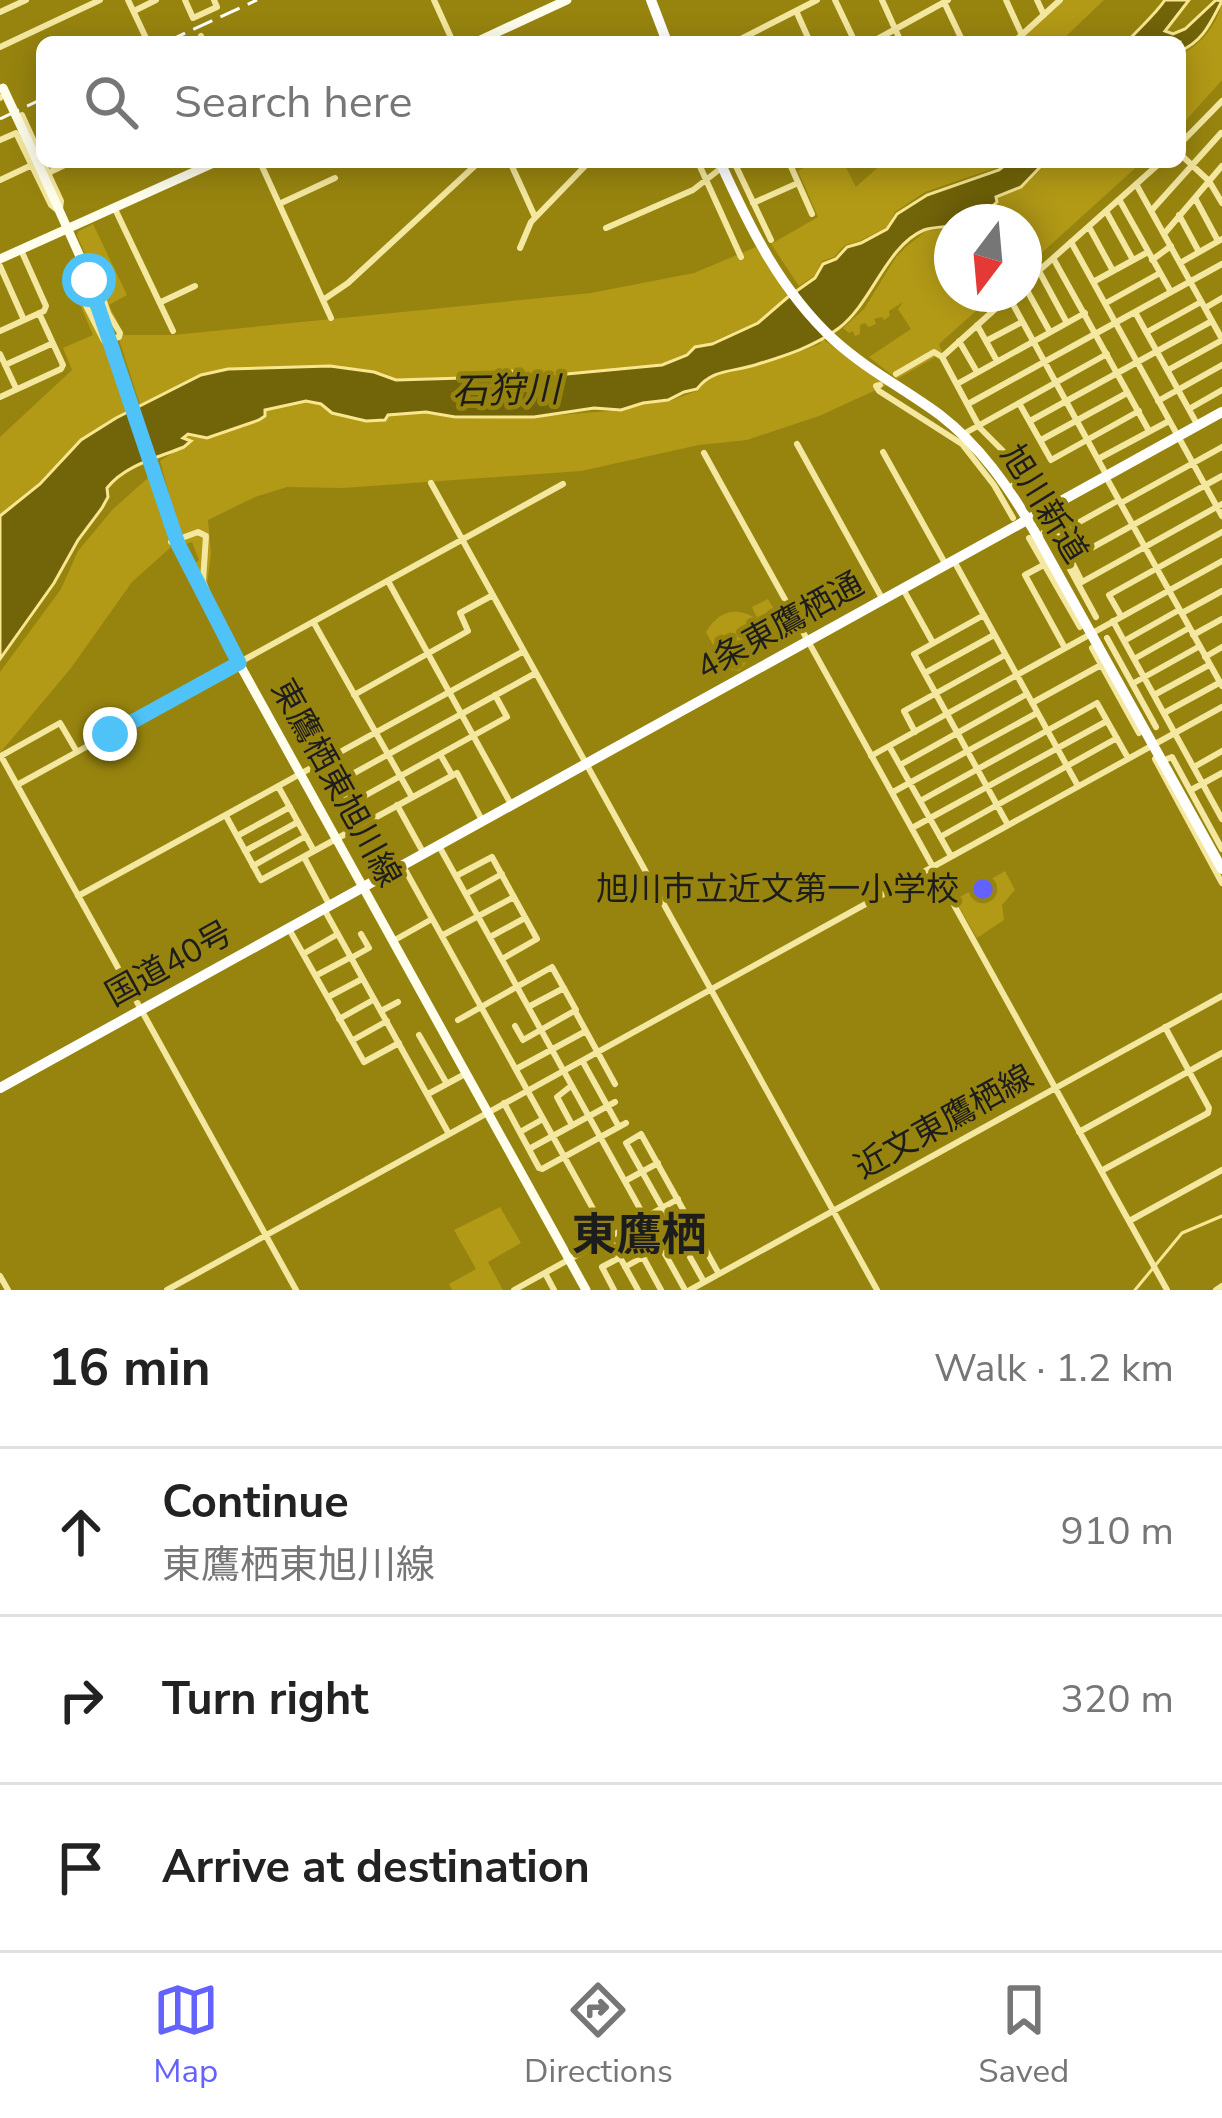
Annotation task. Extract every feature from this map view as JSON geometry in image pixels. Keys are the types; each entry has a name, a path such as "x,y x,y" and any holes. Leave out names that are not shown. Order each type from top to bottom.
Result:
{"highway":[{"path":"654,0 668,36"},
{"name":"旭川新道","path":"728,168 766,248 819,316 876,370 930,402 967,433 1011,488 1043,533 1096,638"},
{"name":"4条東鷹栖通","path":"364,887 1222,412"},
{"name":"旭川新道","path":"1030,518 1047,562 1148,722 1163,766 1221,875"},
{"name":"旭川新道","path":"1163,766 1203,819 1222,859"},
{"name":"国道40号","path":"0,1088 364,887"}],"main road":[{"path":"479,36 556,0"},
{"path":"489,36 567,0"},
{"name":"東鷹栖東旭川線","path":"1,91 36,160"},
{"name":"東鷹栖東旭川線","path":"40,168 92,285 174,537 209,609 586,1290"},
{"path":"0,263 194,168"},
{"path":"114,207 202,168"}],"street":[{"path":"0,12 26,0"},
{"path":"73,0 78,10"},
{"path":"0,46 100,0"},
{"path":"128,0 145,36"},
{"path":"133,12 156,0"},
{"path":"185,0 194,18 218,7 214,0"},
{"path":"434,0 450,36"},
{"path":"758,36 818,0"},
{"path":"835,0 852,36"},
{"path":"882,0 898,36"},
{"path":"1006,0 1022,35 1060,0"},
{"path":"1037,0 1044,15"},
{"path":"884,36 946,1 960,36"},
{"path":"797,13 807,36"},
{"path":"1186,139 1222,101"},
{"path":"22,115 36,146"},
{"path":"0,140 16,133 51,205 59,212"},
{"path":"1151,211 1222,135"},
{"path":"1186,160 1210,181 1222,203"},
{"path":"0,180 32,165"},
{"path":"1164,233 1222,166"},
{"path":"46,168 61,201 59,212"},
{"path":"48,173 58,168"},
{"path":"263,168 331,318"},
{"path":"323,300 348,283 472,168"},
{"path":"512,168 535,217"},
{"path":"520,248 535,217 581,168"},
{"path":"701,168 741,257"},
{"path":"606,228 706,181 720,168"},
{"path":"729,168 753,203 766,248"},
{"path":"792,168 812,214"},
{"path":"1042,268 1154,168"},
{"path":"279,204 335,178"},
{"path":"753,203 798,183"},
{"path":"1136,184 1222,340 1168,370"},
{"path":"1180,262 1220,240 1195,198"},
{"path":"1119,200 1171,292"},
{"path":"114,207 172,331"},
{"path":"1106,212 1133,260"},
{"path":"1179,215 1199,252"},
{"path":"1089,226 1113,271"},
{"path":"1071,242 1222,516"},
{"path":"1093,282 1133,260 1171,247"},
{"path":"0,331 46,306 21,250"},
{"path":"1054,258 1149,430"},
{"path":"0,263 24,320"},
{"path":"968,404 1222,265"},
{"path":"1106,303 1160,273"},
{"path":"1042,277 1067,323"},
{"path":"97,280 120,332 118,337 104,341 99,334 82,298 92,285 97,280"},
{"path":"159,303 195,286"},
{"path":"1147,332 1222,298"},
{"path":"942,357 992,312"},
{"path":"1017,312 1220,681 1164,713"},
{"path":"1039,312 1050,332"},
{"path":"1135,312 1198,425"},
{"path":"0,397 63,365 39,313"},
{"path":"957,384 1084,314"},
{"path":"986,341 1022,322"},
{"path":"1030,421 1216,322"},
{"path":"977,326 997,361"},
{"path":"959,341 977,372"},
{"path":"15,386 2,359 53,344"},
{"path":"896,374 934,352 942,357 968,404 967,433 1013,518"},
{"path":"967,433 1107,354"},
{"path":"1158,401 1222,365"},
{"path":"880,385 876,386 880,391 967,433 1025,478 1040,504"},
{"path":"1189,409 1222,390"},
{"path":"1041,440 1128,392"},
{"path":"1019,403 1051,460 1138,411"},
{"path":"1098,459 1169,421"},
{"path":"797,444 883,600"},
{"path":"1148,722 1132,684 1096,638 1058,534 1222,447"},
{"path":"883,452 984,615 1078,786"},
{"path":"704,453 1167,1290"},
{"path":"1069,560 1222,476"},
{"path":"994,485 1011,488 1025,478"},
{"path":"431,483 877,1290"},
{"path":"16,785 563,484"},
{"path":"1043,533 1052,536 1082,582 1219,506"},
{"path":"174,537 198,532 206,536 202,581 211,602 209,609"},
{"path":"1222,532 1108,595 1124,641 1218,802 1222,819"},
{"path":"1029,538 1047,562 1025,575 1065,648"},
{"path":"1031,703 1117,619 1222,561"},
{"path":"388,581 512,806"},
{"path":"903,589 933,643"},
{"path":"1124,641 1222,591"},
{"path":"354,695 468,631 460,613 493,595"},
{"path":"984,615 914,654 1008,825"},
{"path":"1134,658 1222,619"},
{"path":"313,622 412,797"},
{"path":"925,673 994,635"},
{"path":"872,756 1065,648 1096,638"},
{"path":"1092,648 1096,638"},
{"path":"1132,684 1200,646"},
{"path":"1154,695 1222,647"},
{"path":"78,896 524,651"},
{"path":"915,732 904,711 1005,655"},
{"path":"338,782 536,673"},
{"path":"900,765 1027,694"},
{"path":"350,804 507,717 495,695"},
{"path":"920,801 1097,703 1128,758"},
{"path":"167,1290 1222,707"},
{"path":"892,793 1037,712"},
{"path":"912,829 1107,721"},
{"path":"77,752 60,723 1,756 296,1290"},
{"path":"940,837 1117,738"},
{"path":"890,746 951,856"},
{"path":"1194,767 1222,752"},
{"path":"440,754 452,776"},
{"path":"1163,766 1172,757 1222,849"},
{"path":"326,760 362,825"},
{"path":"225,815 261,880 457,773 483,822"},
{"path":"1191,790 1222,773"},
{"path":"278,786 314,851"},
{"path":"398,806 424,854"},
{"path":"237,836 290,807"},
{"path":"245,851 298,822"},
{"path":"254,866 306,836"},
{"path":"439,846 687,1290"},
{"path":"304,856 338,934 449,1134"},
{"path":"456,876 492,857 502,874 537,939 502,959"},
{"path":"403,866 638,1290"},
{"path":"466,894 502,874"},
{"path":"441,936 514,897"},
{"path":"490,937 525,918"},
{"path":"393,941 432,919"},
{"path":"289,929 364,1062 399,1043"},
{"path":"303,954 338,934"},
{"path":"316,976 369,948 361,934"},
{"path":"458,1020 552,967 615,1084"},
{"path":"328,998 363,979"},
{"path":"529,1007 564,988"},
{"name":"近文東鷹栖線","path":"687,1290 1222,996"},
{"path":"340,1019 375,1000"},
{"path":"381,1011 398,1002"},
{"path":"514,1026 523,1040 575,1011"},
{"path":"352,1040 387,1021"},
{"path":"1102,1171 1208,1113 1165,1028"},
{"path":"516,1070 586,1031"},
{"path":"419,1035 447,1084"},
{"path":"1079,1132 1222,1053"},
{"path":"504,1103 539,1168 601,1137 622,1125 582,1060"},
{"path":"428,1094 466,1073"},
{"path":"572,1086 557,1097 572,1125"},
{"path":"529,1149 611,1104"},
{"path":"520,1132 543,1119"},
{"path":"704,1282 626,1143 641,1134 719,1274"},
{"path":"625,1181 658,1163"},
{"path":"1129,1221 1222,1170"},
{"path":"514,1290 678,1199"},
{"path":"625,1267 661,1247"},
{"path":"643,1257 661,1290"},
{"path":"614,1290 602,1267 620,1258"},
{"path":"545,1273 554,1290"},
{"path":"0,1276 8,1290"}],"shaded area":[{"path":"1060,0 1104,0 1066,36 1021,36"},
{"path":"1222,4 1222,80 1186,120 1186,51 1216,20"},
{"path":"846,168 856,187 877,168 995,168 925,192 895,212 887,227 822,261 814,276 799,286 771,244 818,217 798,171"},
{"path":"1042,168 1135,168 1042,253 1042,204 997,204 998,198 1023,187"},
{"path":"93,224 127,295 109,305 124,335 173,335 591,293 694,273 756,247 788,297 760,321 654,367 535,377 516,372 498,377 396,380 374,372 201,375 140,405 99,277 77,235"},
{"path":"934,230 934,312 975,312 939,344 942,353 897,379 869,357 911,329 898,309 903,302 884,320 874,319 876,324 869,327 860,325 860,334 843,328 864,309 896,257 926,231"},
{"path":"88,290 131,409 81,440 40,484 0,516 0,437 72,370 63,348 93,335 76,295"},
{"path":"823,339 887,385 819,416 747,440 699,445 581,471 343,488 287,487 208,520 207,586 192,566 199,560 192,542 183,545 160,461 190,442 182,437 189,434 207,438 264,417 265,410 306,401 366,421 427,412 456,419 534,417 667,402 699,390 705,378 788,356"},
{"path":"148,478 171,547 132,582 71,668 0,753 0,672 61,589 78,551 113,509"},
{"path":"768,599 790,637 774,646 765,631 767,638 739,671 726,669 706,632 729,612 758,620 752,607"},
{"path":"1005,871 1015,890 1002,905 1004,920 977,938 955,900"},
{"path":"500,1207 521,1243 488,1262 503,1290 452,1290 449,1284 476,1269 454,1230"}],"water":[{"path":"1165,0 1189,0 1165,31 1173,34 1216,0 1222,1 1201,36 1186,48 1186,36 1133,36"},
{"name":"石狩川","path":"1002,168 1039,168 1021,187 996,197 995,204 934,204 934,228 899,249 851,317 819,341 716,374 697,389 668,400 621,410 594,408 534,417 455,417 426,412 366,421 306,401 265,410 259,420 207,438 188,434 183,438 191,441 184,447 132,468 107,488 102,508 0,659 0,516 40,484 81,440 201,375 228,369 330,366 396,380 498,377 512,371 535,377 662,365 758,323 815,278 823,264 887,229 897,214 927,195"}],"waterway":[{"path":"1135,1290 1182,1233 1222,1216"}],"railway":[{"path":"179,36 257,0"},
{"path":"0,119 36,102"}],"place":[{"name":"旭川市立近文第一小学校","path":"983,889"}],"district":[{"name":"東鷹栖","path":"639,1235"}],"route":[{"path":"89,280 178,544 239,663 110,734"}]}
